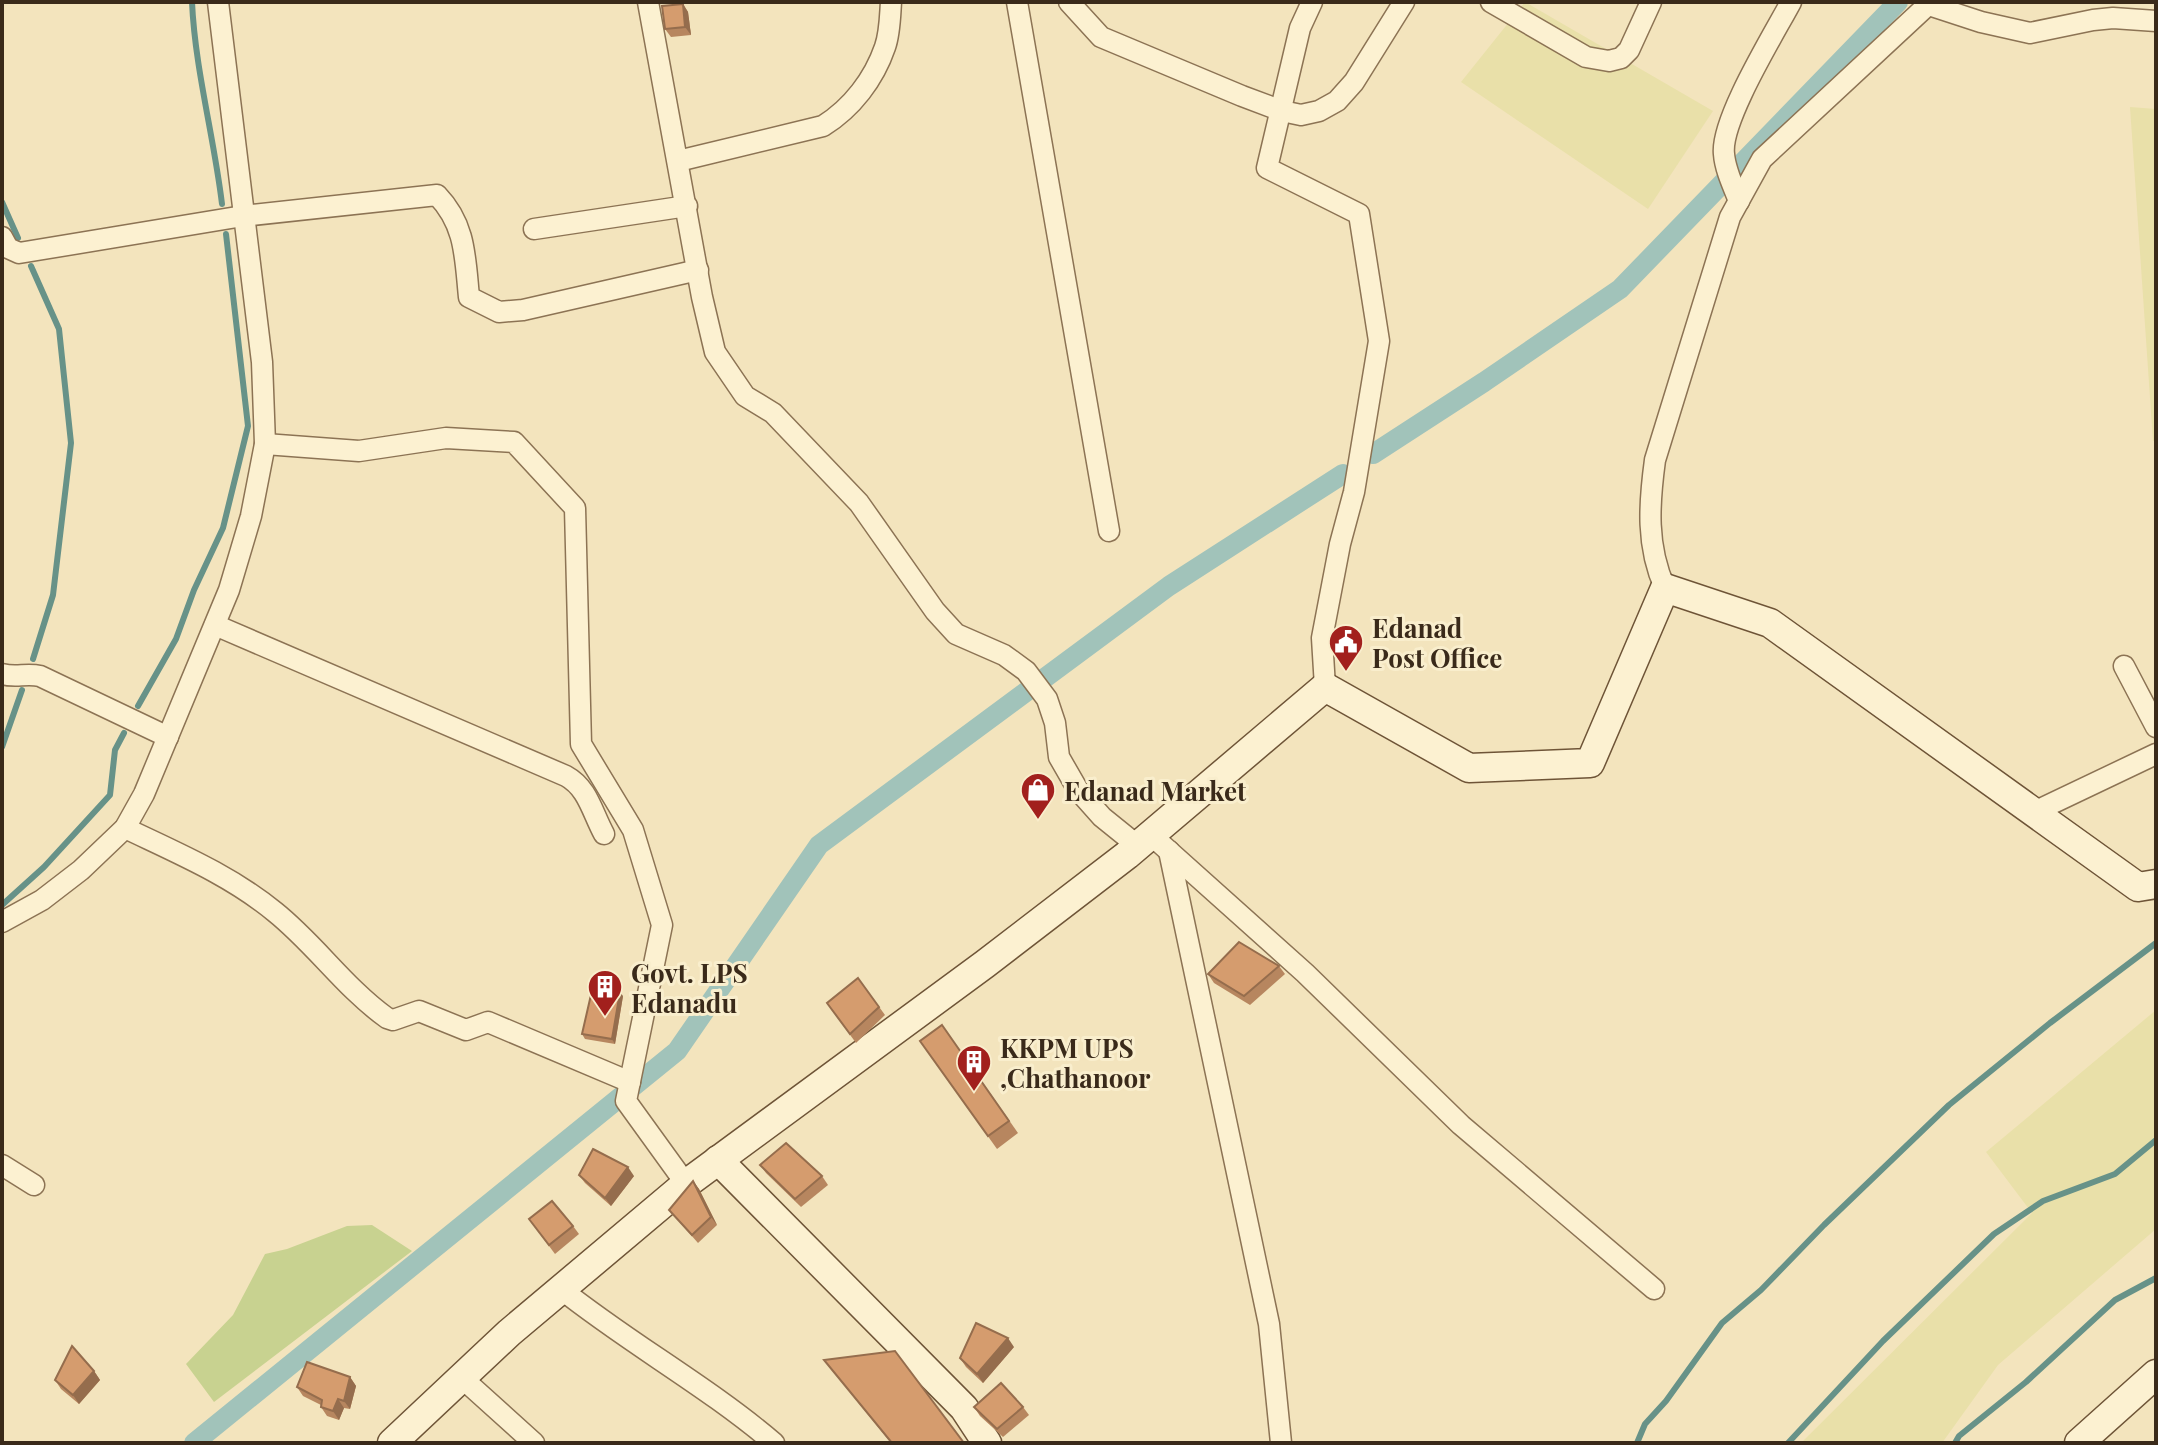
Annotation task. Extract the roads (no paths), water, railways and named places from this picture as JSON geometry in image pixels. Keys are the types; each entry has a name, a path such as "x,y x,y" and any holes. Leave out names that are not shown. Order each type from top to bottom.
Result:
{"street":[{"path":"2,922 42,900 81,870 125,828 144,794 215,625 251,516 265,444 262,362 218,2"},
{"path":"648,2 715,352 745,396 773,413 859,503 935,611 956,634 1004,655 1026,671 1042,690 1055,723 1059,757 1078,790 1102,817 1128,838 1152,845 1305,973 1461,1125 1654,1289"},
{"path":"678,161 823,126 842,114 873,73 886,45 891,2"},
{"path":"1017,2 1109,531"},
{"path":"1069,2 1101,37 1282,111 1301,115 1319,111 1337,101 1376,50 1404,2"},
{"path":"1312,2 1300,28 1267,168 1359,214 1379,341 1354,492 1340,544 1322,638 1325,687"},
{"path":"1491,2 1586,57 1609,61 1621,58 1629,50 1651,2"},
{"path":"1736,194 1723,152 1736,107 1791,2"},
{"path":"2156,21 2113,18 2030,33 1981,22 1930,3 1762,159 1736,194 1655,460 1649,500 1655,567 1665,588 1770,623 2138,887 2156,884"},
{"path":"2,237 8,248 19,253 243,216 437,195 451,210 462,238 469,297 499,312 523,310 698,270"},
{"path":"534,229 687,206"},
{"path":"265,444 359,451 446,438 514,442 575,508 581,744 633,830 662,925 626,1101 686,1184"},
{"path":"1325,687 1469,768 1590,763 1665,588"},
{"path":"215,625 578,782 604,834"},
{"path":"2124,666 2156,727"},
{"path":"2,674 40,676 168,737"},
{"path":"392,1443 561,1289 686,1184 1152,845 1325,687"},
{"path":"2034,812 2156,754"},
{"path":"125,828 236,883 253,895 279,915 348,985 387,1018 400,1018 419,1011 466,1030 488,1022 630,1082"},
{"path":"1152,845 1269,1324 1281,1443"},
{"path":"718,1160 964,1408 987,1443"},
{"path":"2,1165 34,1185"},
{"path":"561,1289 600,1320 686,1376 774,1443"},
{"path":"2079,1443 2156,1374"},
{"path":"462,1378 534,1443"}],"waterway":[{"path":"192,2 222,204"},
{"path":"1373,454 1620,289 1898,2"},
{"path":"2,202 18,238"},
{"path":"138,706 176,639 194,590 223,528 248,426 226,234"},
{"path":"31,266 59,329 71,443 53,595 33,659"},
{"path":"194,1443 677,1051 819,845 1169,586 1343,474"},
{"path":"2,747 22,690"},
{"path":"2,905 44,867 110,795 115,750 124,733"},
{"path":"1637,1443 1645,1424 1666,1401 1722,1323 1761,1290 1949,1105 2156,943"},
{"path":"1788,1443 1883,1341 1994,1234 2043,1201 2115,1174 2156,1140"},
{"path":"1955,1443 1959,1436 2026,1382 2115,1300 2156,1278"}],"place":[{"name":"Edanad Post Office","path":"1346,673"},
{"name":"Edanad Market","path":"1038,821"},
{"name":"Govt. LPS Edanadu","path":"605,1018"},
{"name":"KKPM UPS ,Chathanoor","path":"974,1093"}]}
